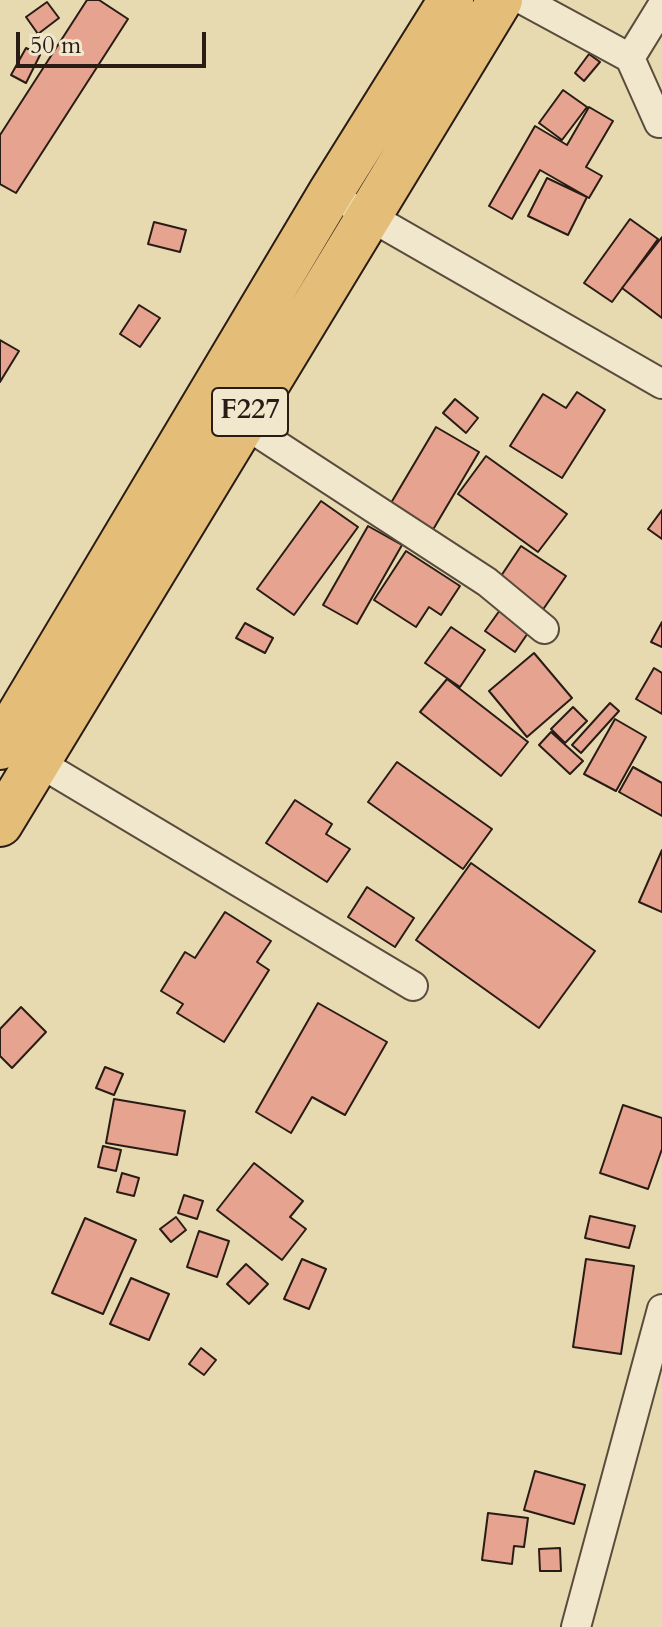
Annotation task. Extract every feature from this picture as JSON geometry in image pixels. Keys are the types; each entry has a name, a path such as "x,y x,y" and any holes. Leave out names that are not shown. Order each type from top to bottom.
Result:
{"main road":[{"name":"F227","path":"0,824 19,754 331,192 451,0"},
{"name":"F227","path":"19,754 243,423 500,0"}],"street":[{"path":"523,0 630,58 661,128"},
{"path":"630,58 662,6"},
{"path":"331,192 368,217 662,384"},
{"path":"243,423 487,582 544,629"},
{"path":"19,754 413,986"},
{"path":"579,1626 662,1309"}],"building":[{"path":"87,0 99,0 128,19 16,193 0,184 0,135"},
{"path":"47,2 59,18 38,34 26,17"},
{"path":"26,48 40,55 26,83 11,75"},
{"path":"589,54 600,62 584,81 575,73"},
{"path":"563,90 587,107 562,140 539,123"},
{"path":"589,107 613,121 586,167 602,176 589,198 540,170 512,219 489,206 535,126 567,145"},
{"path":"547,178 587,197 568,235 528,216"},
{"path":"630,219 658,239 612,302 584,283"},
{"path":"154,222 186,230 180,252 148,244"},
{"path":"662,237 662,318 622,288"},
{"path":"139,305 160,318 140,347 120,334"},
{"path":"0,340 19,351 0,382"},
{"path":"577,392 605,410 562,478 510,446 543,394 566,408"},
{"path":"455,399 478,418 466,433 443,413"},
{"path":"436,427 479,452 431,533 388,508"},
{"path":"486,456 567,514 538,552 458,494"},
{"path":"321,501 358,527 294,615 257,589"},
{"path":"662,510 662,539 648,529"},
{"path":"368,526 402,545 357,624 323,605"},
{"path":"521,546 566,576 542,611 497,582"},
{"path":"406,551 460,586 441,615 429,607 416,627 374,600"},
{"path":"500,610 530,630 515,652 485,631"},
{"path":"662,622 662,647 651,642"},
{"path":"245,623 273,638 265,653 236,638"},
{"path":"451,627 485,650 460,687 425,663"},
{"path":"534,653 572,698 527,737 489,691"},
{"path":"654,668 662,673 662,714 636,699"},
{"path":"447,679 528,742 501,776 420,712"},
{"path":"610,703 619,711 581,753 572,745"},
{"path":"573,707 587,721 565,743 551,729"},
{"path":"615,719 646,737 616,791 584,774"},
{"path":"551,732 583,761 570,774 539,745"},
{"path":"397,762 492,829 463,869 368,802"},
{"path":"633,767 662,783 662,816 619,792"},
{"path":"295,800 332,824 326,834 350,849 327,882 266,843"},
{"path":"662,850 662,912 639,902"},
{"path":"471,863 595,951 539,1028 416,940"},
{"path":"367,887 414,918 395,947 348,917"},
{"path":"225,912 271,941 257,962 269,970 224,1042 177,1013 183,1004 161,991 185,952 195,958"},
{"path":"318,1003 387,1042 345,1115 312,1097 291,1133 256,1112"},
{"path":"21,1007 46,1032 12,1068 0,1056 0,1029"},
{"path":"105,1067 123,1074 114,1095 96,1088"},
{"path":"114,1099 185,1111 177,1155 106,1143"},
{"path":"623,1105 662,1118 662,1149 648,1189 600,1173"},
{"path":"103,1146 121,1150 116,1171 98,1167"},
{"path":"254,1163 303,1201 290,1217 306,1229 282,1260 217,1210"},
{"path":"122,1173 139,1178 134,1196 117,1192"},
{"path":"184,1195 203,1201 197,1219 178,1213"},
{"path":"590,1216 635,1226 629,1248 585,1238"},
{"path":"176,1217 186,1230 171,1242 160,1229"},
{"path":"85,1218 136,1240 103,1314 52,1293"},
{"path":"199,1231 229,1241 217,1277 187,1267"},
{"path":"302,1259 326,1269 309,1309 284,1299"},
{"path":"586,1259 634,1266 621,1354 573,1347"},
{"path":"246,1264 268,1284 249,1304 227,1284"},
{"path":"131,1278 169,1294 149,1340 110,1324"},
{"path":"201,1348 216,1360 204,1375 189,1364"},
{"path":"535,1471 585,1485 574,1524 524,1510"},
{"path":"488,1513 528,1518 524,1547 514,1546 512,1564 482,1560"},
{"path":"560,1548 561,1571 540,1571 539,1549"}]}
